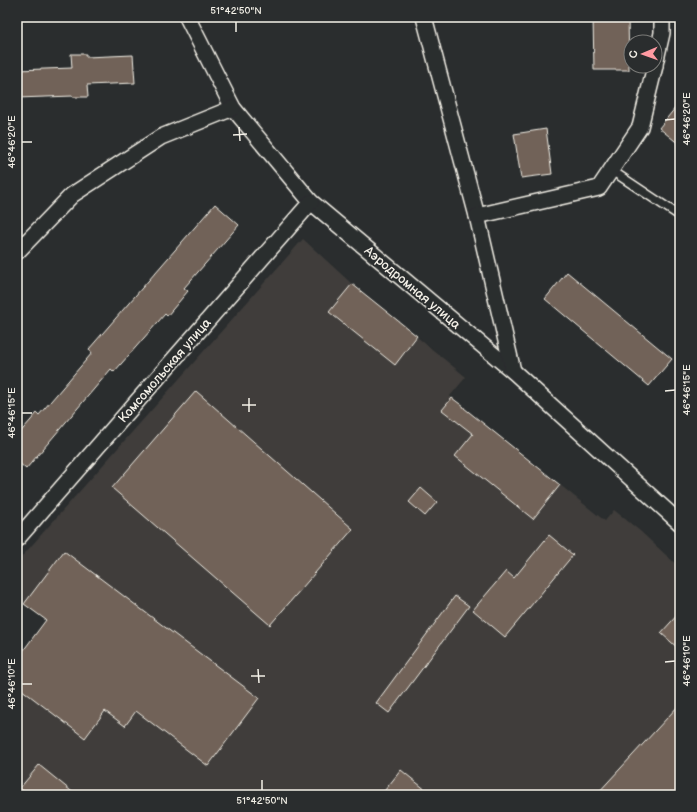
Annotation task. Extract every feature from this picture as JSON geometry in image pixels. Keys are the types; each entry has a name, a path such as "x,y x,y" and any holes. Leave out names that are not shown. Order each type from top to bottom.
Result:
{"street":[{"name":"Аэродромная улица","path":"187,17 233,108 311,202 513,371 680,523"},
{"path":"424,17 477,216 513,371"},
{"path":"662,17 662,34"},
{"path":"477,216 600,188 640,127 653,74"},
{"path":"17,252 72,195 161,137 233,108"},
{"name":"Комсомольская улица","path":"17,538 311,202"}],"lane":[{"path":"611,170 680,216"}],"shaded area":[{"path":"303,239 352,284 466,377 450,396 452,398 605,521 614,510 640,531 680,568 680,795 24,795 17,790 17,659 46,621 17,597 17,562"}],"building":[{"path":"593,17 628,17 628,34 623,34 623,70 594,70"},
{"path":"71,54 86,54 86,57 133,55 135,83 87,85 88,97 73,96 17,98 17,70 72,68"},
{"path":"680,102 680,145 659,128"},
{"path":"546,129 552,174 521,178 514,134"},
{"path":"215,204 239,225 184,288 188,291 167,316 165,314 114,372 111,369 26,469 17,461 17,436 37,413 39,415 92,353 89,349"},
{"path":"567,272 672,359 649,386 545,299"},
{"path":"352,284 417,336 395,365 329,312"},
{"path":"196,391 353,529 270,625 112,488"},
{"path":"452,398 560,485 533,519 455,456 473,434 442,410"},
{"path":"421,488 437,502 425,516 409,502"},
{"path":"549,535 573,555 505,637 473,610 506,571 514,578"},
{"path":"64,551 259,698 208,766 136,711 125,726 105,711 85,738 17,686 17,659 46,620 24,604"},
{"path":"455,596 469,606 389,713 376,703"},
{"path":"680,612 680,650 661,633"},
{"path":"680,704 680,795 596,795"},
{"path":"39,765 76,795 28,795 20,788"},
{"path":"401,770 432,795 381,795"}]}
